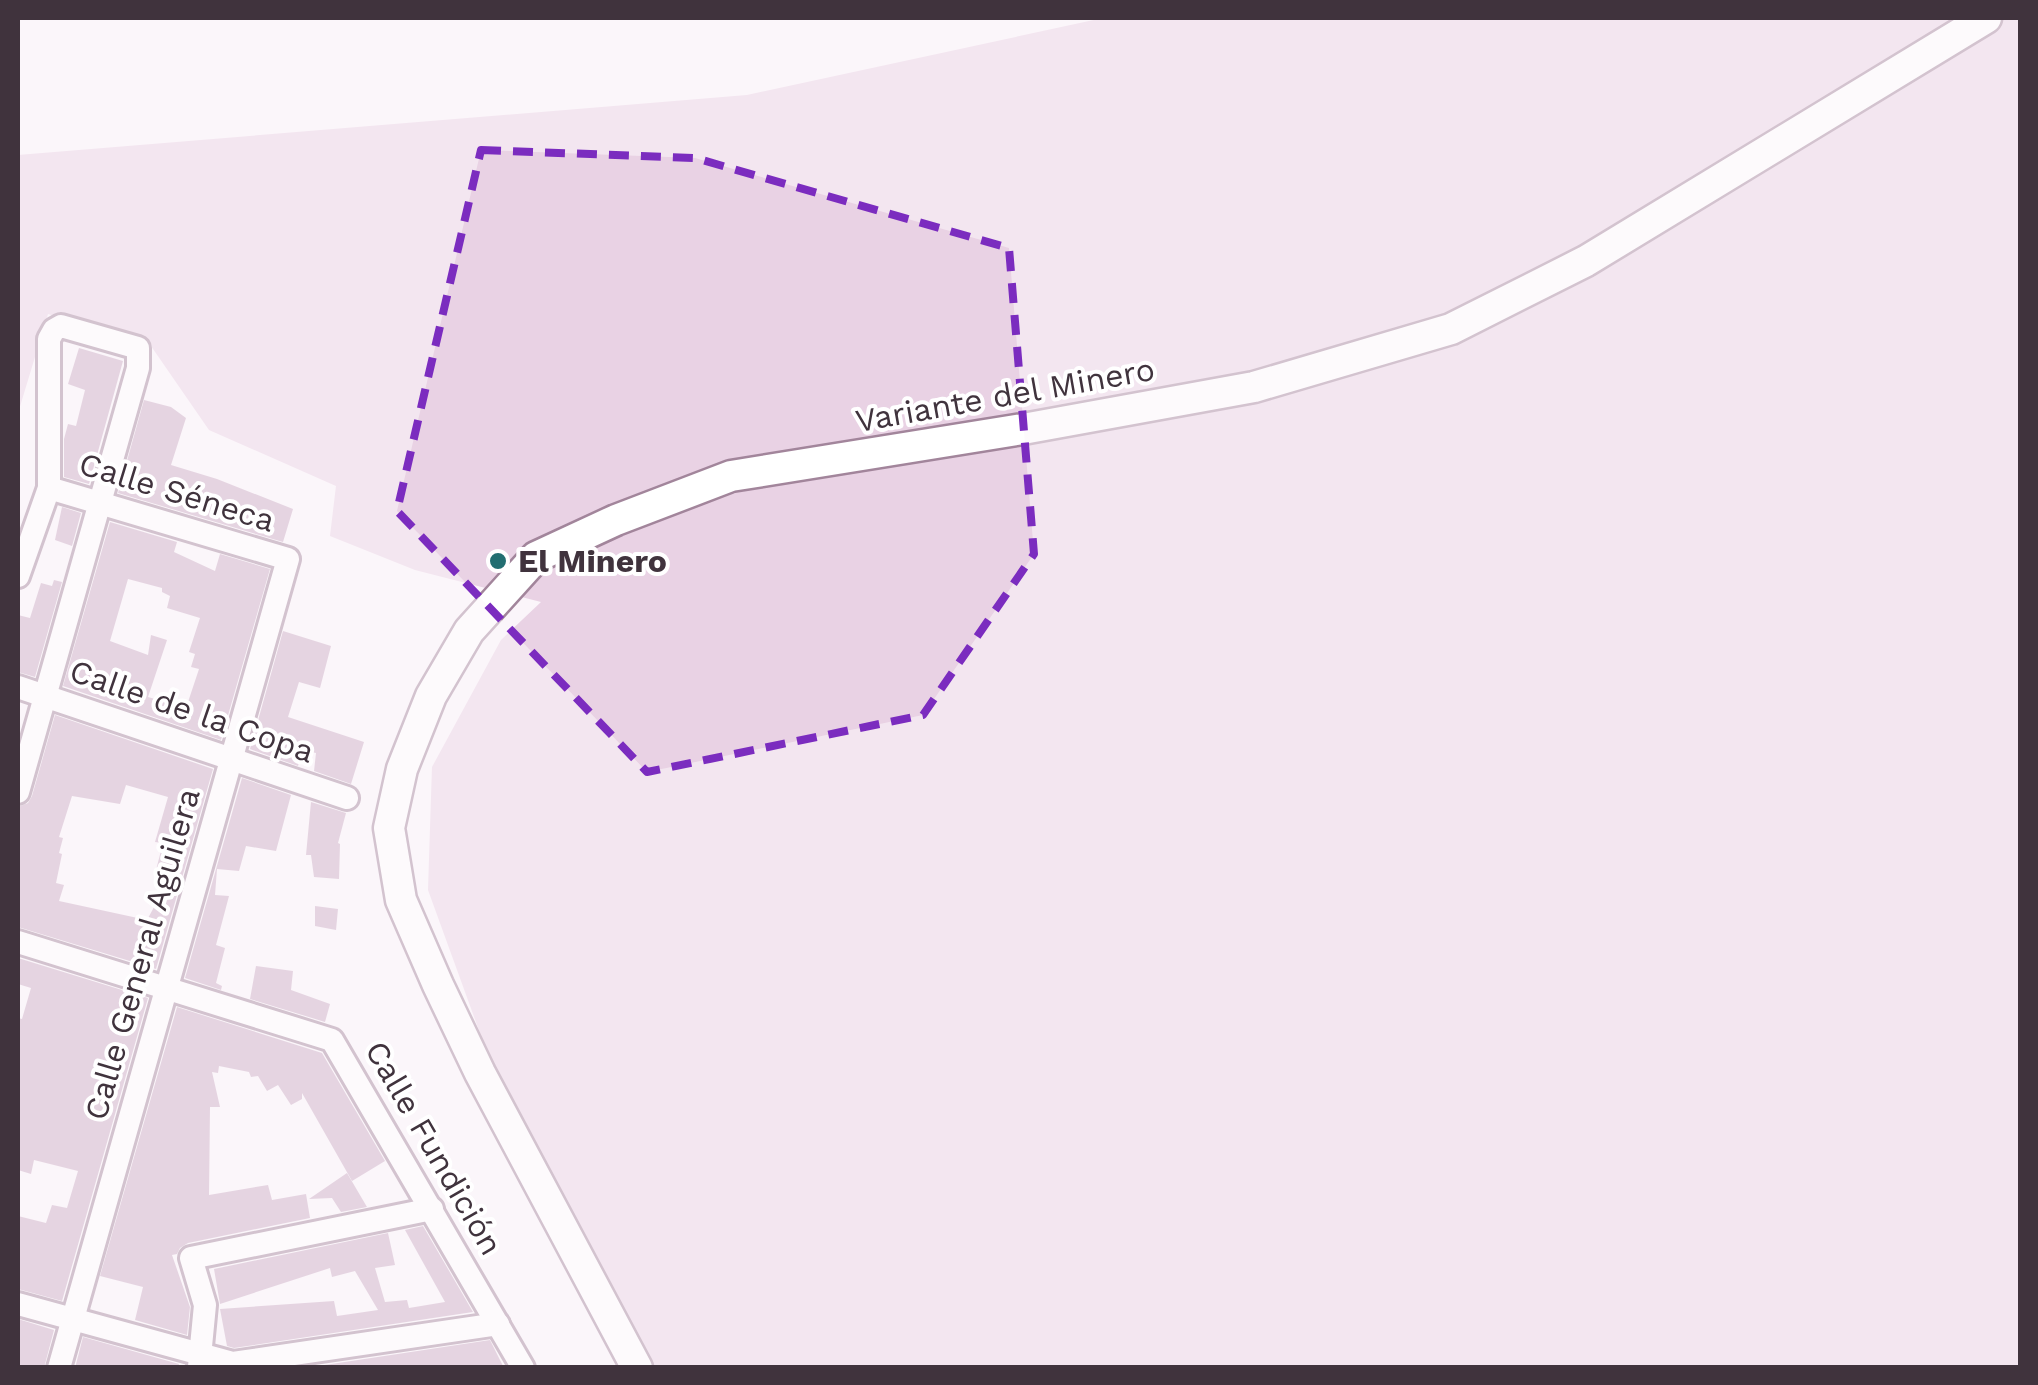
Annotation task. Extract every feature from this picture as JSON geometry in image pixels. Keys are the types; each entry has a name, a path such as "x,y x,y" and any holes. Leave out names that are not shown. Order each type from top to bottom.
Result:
{"street":[{"name":"Variante del Minero","path":"636,1368 480,1073 401,900 389,828 402,770 431,696 469,631 536,557 616,520 731,476 1023,430 1254,386 1451,329 1586,260 1986,18"},
{"path":"18,576 49,488 49,338 61,326 138,348 138,368 18,792"},
{"name":"Calle Séneca","path":"49,488 288,559"},
{"name":"Calle General Aguilera","path":"59,1368 288,559"},
{"name":"Calle de la Copa","path":"18,687 346,798"},
{"name":"Calle Fundición","path":"18,942 332,1040 523,1368"},
{"path":"200,1361 204,1305 191,1258 432,1208"},
{"path":"18,1304 200,1361 233,1363 498,1324"}],"highlighted area":[{"path":"481,150 695,158 1009,248 1034,554 923,715 647,772 397,511"}],"shaded area":[{"path":"1103,18 2020,18 2020,1367 647,1367 493,1069 428,890 432,767 501,640 541,602 415,570 330,536 336,486 209,430 151,346 48,314 18,413 18,155 747,95"}],"building":[{"path":"79,348 123,361 89,484 64,477 64,439 68,424 76,426 85,390 68,384"},
{"path":"144,400 171,407 186,418 171,465 293,509 283,542 118,493"},
{"path":"62,507 81,513 72,546 55,540"},
{"path":"110,522 177,542 174,552 215,571 220,554 270,569 221,740 63,686","holes":["128,579 162,588 170,596 167,608 200,618 189,652 195,654 191,667 199,669 186,708 148,697 167,640 151,635 148,655 110,641"]},
{"path":"54,580 62,582 35,677 18,672 18,615 30,618 41,583 52,586"},
{"path":"283,631 331,646 320,688 299,682 288,717 364,742 351,784 314,771 316,753 302,750 298,766 250,749"},
{"path":"55,715 213,769 156,969 18,927 18,807 28,803","holes":["126,785 168,797 155,842 163,843 156,870 165,871 147,920 59,901 64,885 56,883 62,854 59,853 63,838 59,837 72,796 120,804"]},
{"path":"242,778 291,795 276,851 246,846 239,871 217,869 215,895 229,896 216,945 225,948 216,983 222,986 221,990 185,978"},
{"path":"311,802 346,813 338,843 339,879 314,877 311,855 306,855"},
{"path":"315,906 338,909 336,930 315,926"},
{"path":"18,958 148,998 62,1301 18,1289 18,1216 46,1223 52,1205 67,1208 78,1171 34,1160 31,1174 18,1170 18,1018 22,1019 31,988 18,984"},
{"path":"256,966 293,971 291,990 330,1004 325,1022 250,999"},
{"path":"177,1007 322,1053 385,1161 352,1181 302,1093 302,1099 291,1105 278,1085 267,1091 258,1076 251,1077 249,1072 219,1066 218,1073 212,1072 220,1107 210,1107 209,1195 268,1185 272,1200 306,1194 310,1218 188,1243 172,1255 190,1307 187,1335 135,1320 143,1287 100,1276"},
{"path":"347,1173 367,1207 341,1212 332,1198 309,1199"},
{"path":"423,1226 473,1312 227,1346 220,1309 334,1301 337,1316 378,1310 355,1271 332,1277 330,1268 220,1304 214,1269 388,1233 395,1265 375,1268 385,1302 407,1300 409,1308 445,1302 405,1230"},
{"path":"18,1319 54,1330 44,1368 18,1368"},
{"path":"83,1337 179,1364 178,1368 75,1368"},
{"path":"490,1340 504,1368 305,1368"}],"place":[{"name":"El Minero","path":"498,561"}]}
